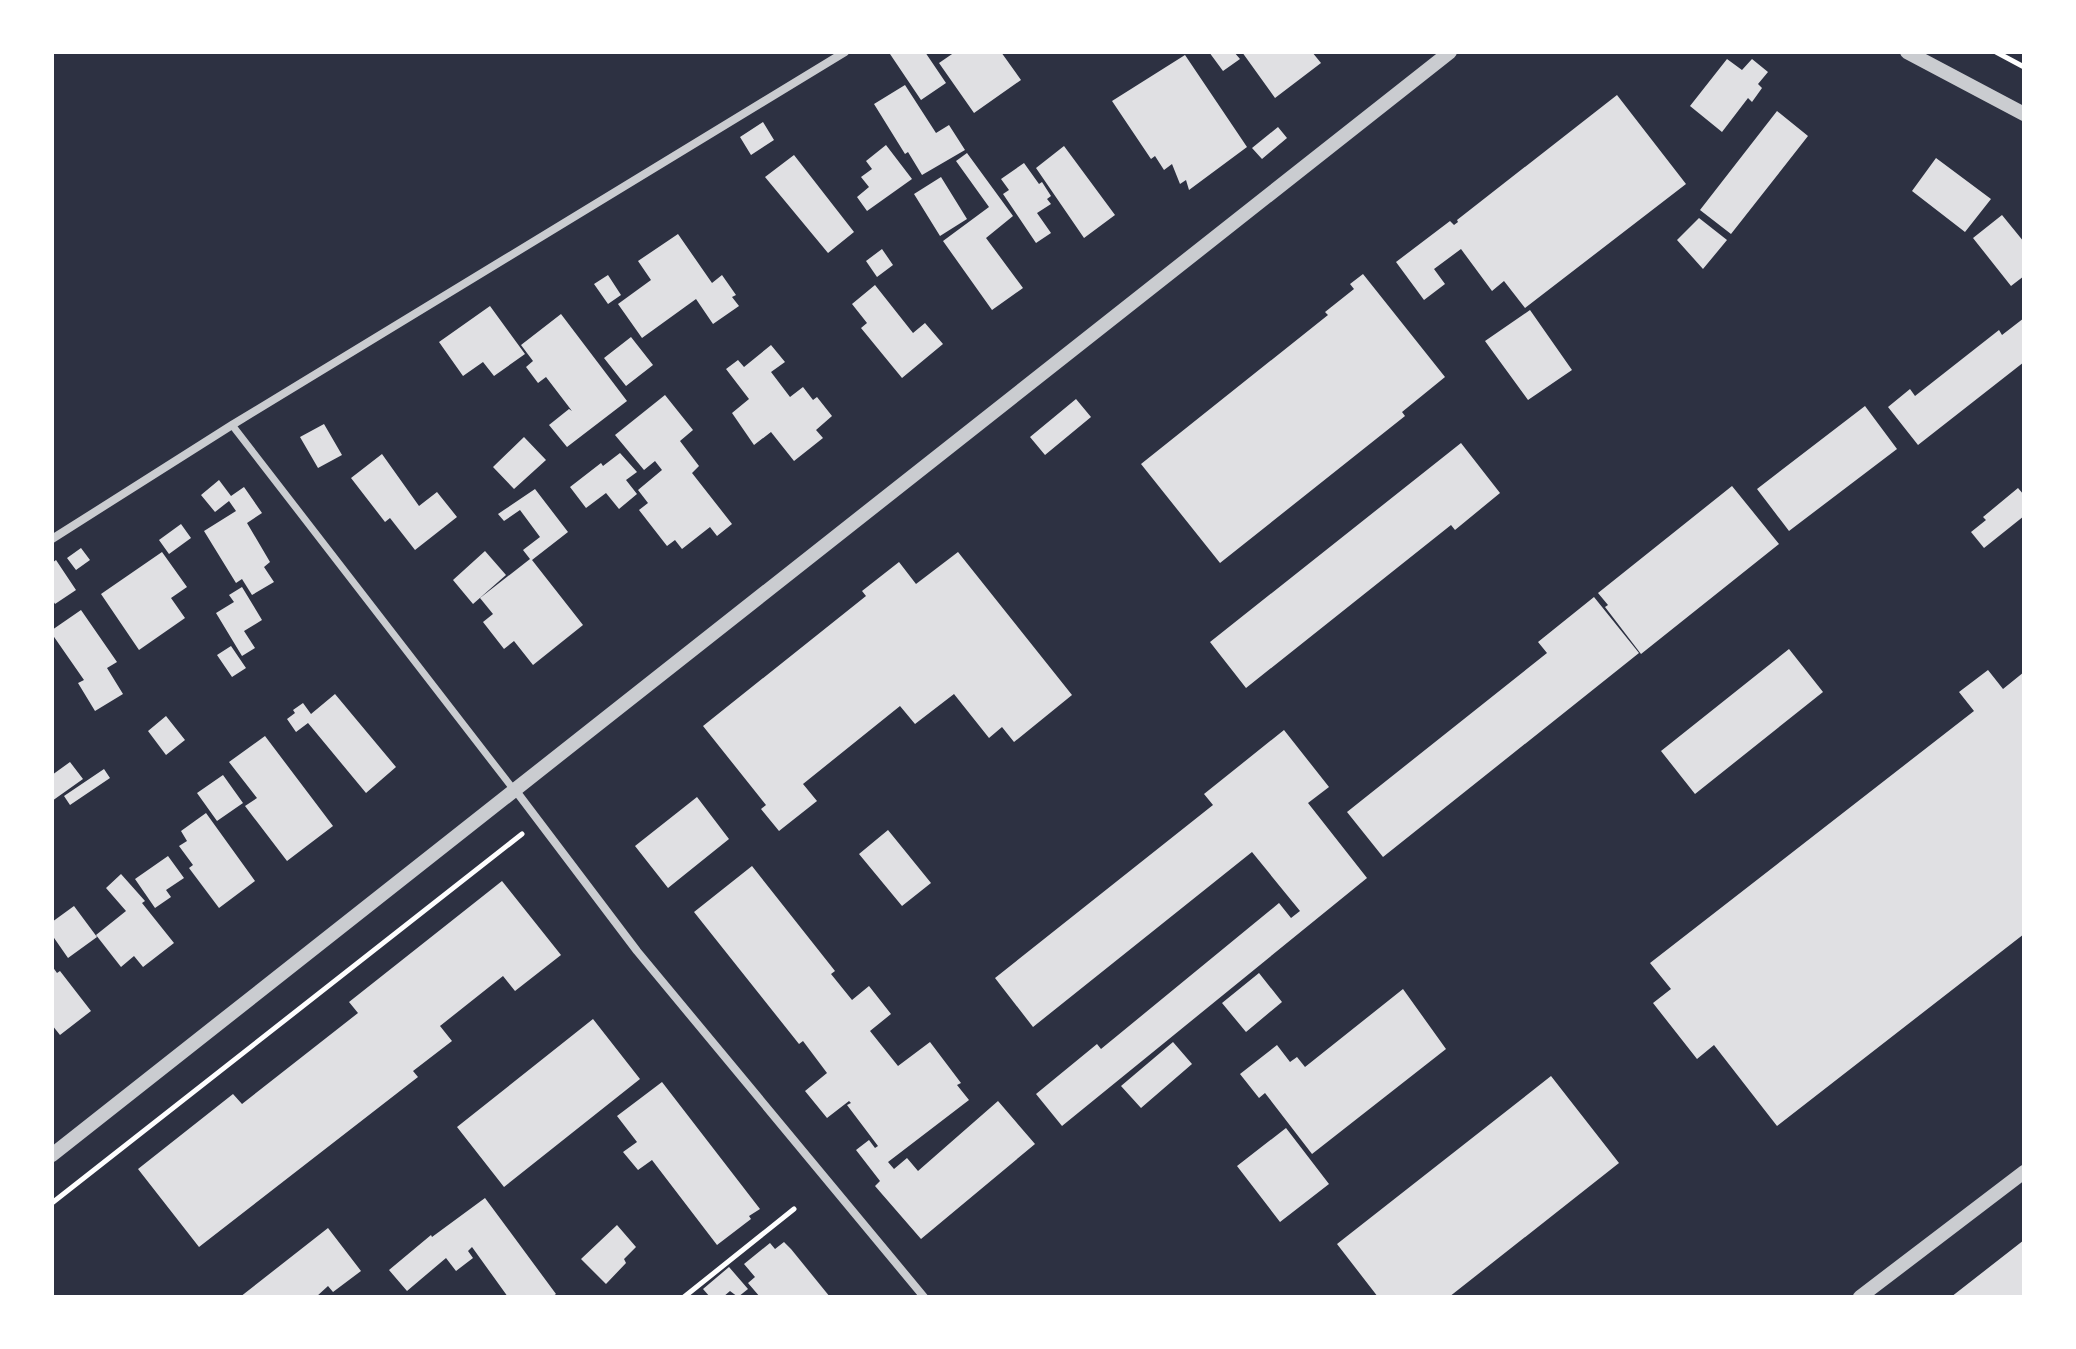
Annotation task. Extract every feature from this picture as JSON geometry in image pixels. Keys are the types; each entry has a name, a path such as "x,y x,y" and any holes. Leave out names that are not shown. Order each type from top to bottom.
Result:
{"street":[{"path":"52,539 232,425 845,52"},
{"path":"52,1155 1450,52"},
{"path":"1907,52 2024,114"},
{"path":"232,425 637,951 924,1297"},
{"path":"1860,1297 2024,1172"}],"path":[{"path":"1996,52 2024,67"},
{"path":"52,1203 538,821"},
{"path":"684,1297 794,1209"}],"building":[{"path":"925,52 946,83 921,100 890,54"},
{"path":"955,52 1001,52 1021,80 974,113 939,63"},
{"path":"1209,52 1234,52 1240,59 1223,71"},
{"path":"1242,52 1312,52 1321,63 1275,98"},
{"path":"1185,55 1247,147 1189,190 1186,180 1180,184 1172,164 1164,170 1155,156 1151,159 1112,101"},
{"path":"1727,59 1742,70 1752,59 1768,72 1758,84 1762,88 1752,102 1748,98 1722,132 1690,106"},
{"path":"905,85 936,133 949,125 965,150 922,175 874,104"},
{"path":"1617,95 1686,184 1525,308 1504,281 1492,291 1461,249 1434,269 1445,284 1424,300 1396,262 1450,221 1454,225 1458,222"},
{"path":"1777,111 1808,136 1731,234 1700,210"},
{"path":"763,122 774,140 751,155 740,137"},
{"path":"1278,127 1287,138 1262,159 1252,148"},
{"path":"886,145 912,179 867,211 857,197 869,187 861,177 872,169 866,161"},
{"path":"1064,146 1115,215 1084,238 1036,168"},
{"path":"967,153 1013,216 986,238 1023,288 992,310 943,241 989,207 956,161"},
{"path":"794,155 854,232 828,253 765,177"},
{"path":"1936,158 1991,199 1965,232 1912,191"},
{"path":"1024,163 1051,196 1047,199 1051,204 1037,213 1051,233 1036,243 1003,194 1009,190 1001,179"},
{"path":"941,177 967,219 940,236 914,194"},
{"path":"2002,215 2024,242 2024,276 2011,286 1973,238"},
{"path":"1699,218 1727,240 1703,269 1677,240"},
{"path":"678,234 712,283 722,275 736,295 732,297 739,306 713,324 696,299 642,338 618,304 651,280 638,261"},
{"path":"882,249 893,265 877,277 866,261"},
{"path":"1363,274 1445,377 1402,412 1405,416 1220,563 1141,464 1328,315 1325,312 1354,289 1350,284"},
{"path":"608,275 621,295 608,304 594,284"},
{"path":"875,285 913,333 925,323 943,344 902,378 861,328 867,323 852,304"},
{"path":"490,306 525,354 494,376 483,362 463,376 439,342"},
{"path":"1530,310 1572,370 1528,400 1485,341"},
{"path":"561,314 627,401 567,447 549,425 569,409 572,411 546,377 538,383 526,367 533,361 521,345"},
{"path":"2024,318 2024,362 1918,445 1888,407 1910,389 1915,396 1999,330 2002,335"},
{"path":"631,337 653,365 626,386 604,358"},
{"path":"771,345 785,362 771,372 790,397 803,387 813,400 817,397 832,416 816,430 823,438 794,461 771,432 754,445 732,413 749,399 726,369 738,360 744,367"},
{"path":"665,395 693,430 680,441 699,466 692,473 732,524 717,536 710,527 682,549 675,540 667,546 639,510 648,503 638,490 662,470 655,461 644,470 615,435"},
{"path":"1076,399 1091,417 1045,455 1030,437"},
{"path":"1865,406 1897,449 1789,531 1757,489"},
{"path":"324,424 342,455 318,468 300,437"},
{"path":"524,437 546,460 514,489 493,467"},
{"path":"1461,443 1500,493 1455,530 1451,525 1246,688 1210,642"},
{"path":"620,453 637,472 626,480 637,494 619,509 606,493 586,508 570,487 601,463 603,466"},
{"path":"382,454 419,506 437,492 457,517 415,550 390,518 385,522 351,478"},
{"path":"219,480 231,496 244,487 262,513 247,523 270,562 264,567 274,582 252,595 242,579 236,583 204,531 236,511 229,501 215,512 201,495"},
{"path":"1732,486 1779,544 1641,654 1598,593"},
{"path":"2018,488 2024,495 2024,516 1984,548 1971,532 1986,520 1983,517"},
{"path":"535,489 568,532 532,560 583,625 533,665 514,641 504,649 483,622 493,614 480,598 530,559 523,550 540,537 520,510 504,521 498,514"},
{"path":"181,524 191,538 169,554 159,540"},
{"path":"81,548 90,560 76,570 67,558"},
{"path":"485,551 506,575 473,604 453,580"},
{"path":"162,552 187,587 171,598 185,618 139,650 101,594"},
{"path":"958,552 1072,695 1014,742 1002,727 989,738 954,694 915,724 900,706 803,784 817,801 779,831 761,809 766,805 703,726 866,596 862,591 899,562 916,584"},
{"path":"56,560 76,590 55,604 52,599 52,563"},
{"path":"242,587 262,620 244,631 255,648 242,656 216,613 234,602 229,595"},
{"path":"1594,597 1639,653 1383,857 1347,812 1547,653 1538,642"},
{"path":"81,610 117,662 107,668 123,694 95,711 78,683 84,680 52,634 52,630"},
{"path":"231,646 246,668 232,677 217,655"},
{"path":"1789,649 1823,692 1695,794 1661,751"},
{"path":"1988,670 2003,689 2024,672 2024,934 1777,1126 1714,1045 1697,1059 1653,1003 1671,989 1650,963 1974,711 1959,692"},
{"path":"335,694 396,767 366,793 308,723 296,732 287,719 303,703 311,714"},
{"path":"166,716 185,740 166,755 148,731"},
{"path":"1284,730 1329,787 1308,803 1367,878 1062,1126 1036,1094 1097,1044 1101,1049 1279,903 1291,918 1300,911 1252,852 1033,1027 995,978 1213,805 1204,794"},
{"path":"265,736 333,826 287,861 245,806 257,798 229,762"},
{"path":"70,762 83,779 52,801 52,775"},
{"path":"104,769 110,778 70,805 64,796"},
{"path":"223,775 243,803 217,821 197,793"},
{"path":"697,797 729,839 668,888 635,846"},
{"path":"206,813 255,881 219,908 189,868 193,865 179,846 187,841 181,831"},
{"path":"888,830 931,883 902,906 859,854"},
{"path":"168,856 184,878 166,890 171,897 155,908 135,879"},
{"path":"752,866 835,971 831,974 852,1000 869,986 891,1014 870,1031 898,1066 930,1042 961,1083 957,1085 969,1100 888,1162 894,1169 907,1158 918,1171 998,1101 1035,1144 921,1239 875,1186 880,1181 856,1150 869,1140 875,1148 878,1146 847,1105 851,1103 849,1101 827,1118 805,1091 827,1073 803,1041 799,1044 694,912"},
{"path":"121,874 145,901 142,903 174,943 143,967 134,956 121,967 96,935 126,911 106,888"},
{"path":"502,881 561,955 515,991 503,976 440,1026 452,1041 413,1071 418,1077 199,1247 138,1169 233,1094 242,1104 358,1013 349,1002"},
{"path":"74,906 97,937 68,958 52,935 52,922"},
{"path":"52,966 57,973 60,971 91,1011 60,1035 52,1025"},
{"path":"1259,973 1282,1002 1246,1032 1222,1003"},
{"path":"1403,989 1446,1049 1312,1154 1265,1093 1259,1098 1240,1074 1277,1045 1290,1062 1297,1057 1305,1067"},
{"path":"593,1019 640,1079 504,1187 457,1127"},
{"path":"1173,1042 1192,1064 1141,1108 1121,1086"},
{"path":"1551,1076 1619,1163 1449,1297 1378,1297 1337,1244"},
{"path":"662,1082 760,1209 717,1245 652,1160 638,1170 623,1152 637,1142 617,1116"},
{"path":"1286,1128 1329,1184 1280,1222 1237,1166"},
{"path":"485,1198 556,1294 552,1297 508,1297 472,1247 468,1251 473,1258 456,1271 446,1258 407,1291 389,1270 431,1235"},
{"path":"617,1225 636,1247 606,1284 581,1259"},
{"path":"328,1228 361,1271 333,1292 328,1286 316,1297 240,1297"},
{"path":"2024,1240 2024,1297 1951,1297"},
{"path":"784,1242 830,1297 760,1297 748,1283 755,1277 744,1264 770,1243 775,1249"},
{"path":"729,1267 748,1289 738,1297 730,1291 723,1297 710,1297 703,1289"}]}
